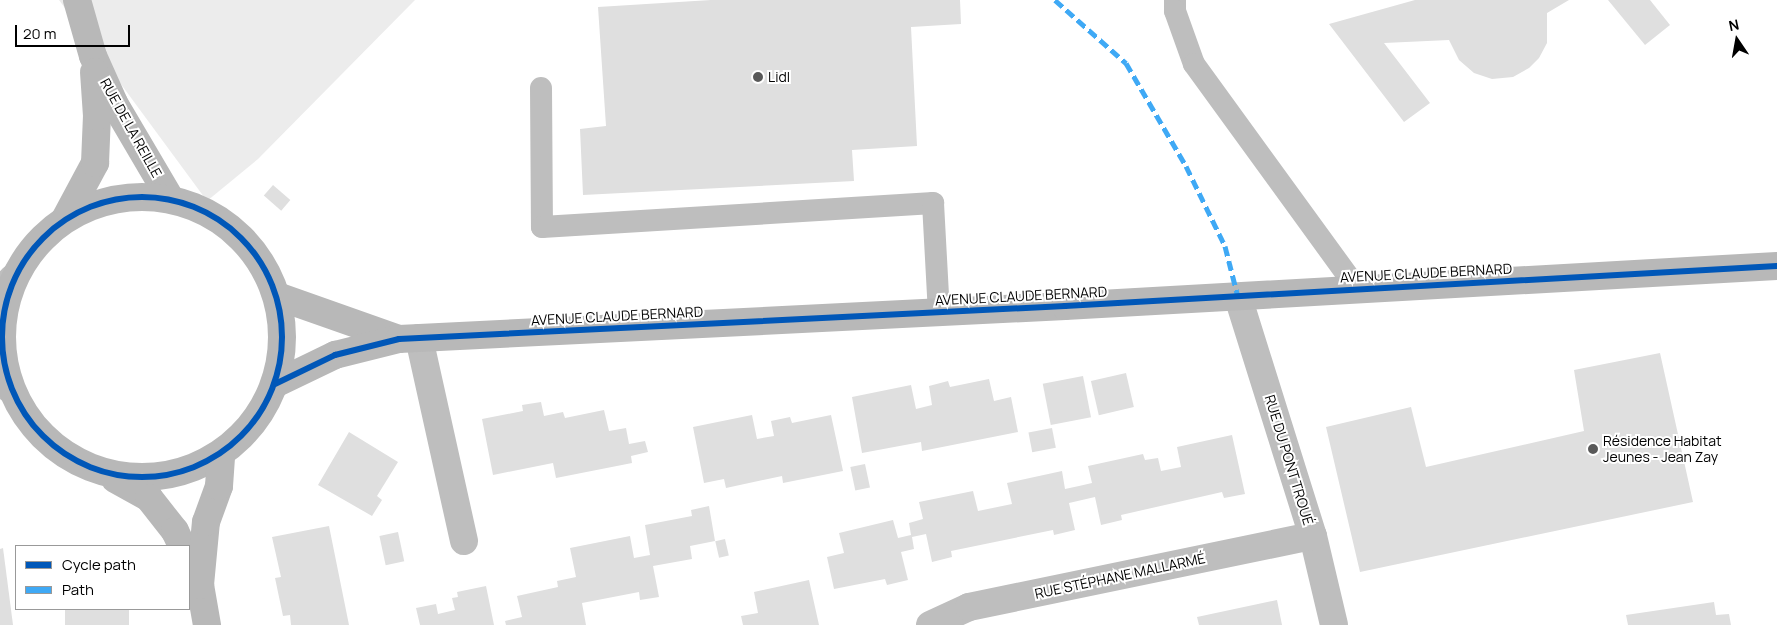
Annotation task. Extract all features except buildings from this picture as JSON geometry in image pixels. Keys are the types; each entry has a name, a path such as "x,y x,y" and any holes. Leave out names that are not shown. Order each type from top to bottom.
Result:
{"street":[{"name":"RUE DE LA REILLE","path":"77,0 93,56 114,103 170,198"},
{"name":"RUE DE LA REILLE","path":"65,219 95,163 97,116 93,56"},
{"path":"105,474 145,478 185,472 221,454 244,435 262,411 276,384 283,340 277,296 261,261 237,232 206,211 170,198 133,196 97,203 65,219 35,245 7,284 2,315 1,352 5,385 26,418 48,442 74,461 105,474 148,498 175,531 182,545"},
{"name":"AVENUE CLAUDE BERNARD","path":"276,384 335,355 409,339 939,313 1777,266"},
{"name":"AVENUE CLAUDE BERNARD","path":"277,296 409,339"},
{"name":"RUE DU PONT TROUÉ","path":"1238,297 1313,536 1334,625"},
{"path":"409,339 464,541"},
{"path":"207,625 194,573 206,522 219,486 221,454"},
{"name":"RUE STÉPHANE MALLARMÉ","path":"930,625 970,607 1313,536"}],"lane":[{"path":"1175,0 1175,11 1194,64 1358,290"},
{"path":"540,88 542,227 933,203 939,313"}],"shaded area":[{"path":"59,0 415,0 258,159 207,201"}],"marked path":[{"path":"1055,0 1126,63 1186,166 1225,246 1238,297"}],"cycle path":[{"path":"128,197 156,197 196,207 208,213 231,228 251,248 272,283 280,310 282,337 280,364 272,391 251,426 231,446 208,461 183,471 156,477 128,477 88,467 76,461 53,446 33,426 18,403 8,378 2,351 2,323 12,283 18,271 33,248 53,228 76,213 101,203 128,197"},
{"path":"275,384 335,355 399,339 1065,306 1777,266"}],"place":[{"name":"Lidl","path":"758,77"},
{"name":"Résidence Habitat Jeunes - Jean Zay","path":"1593,449"}]}
